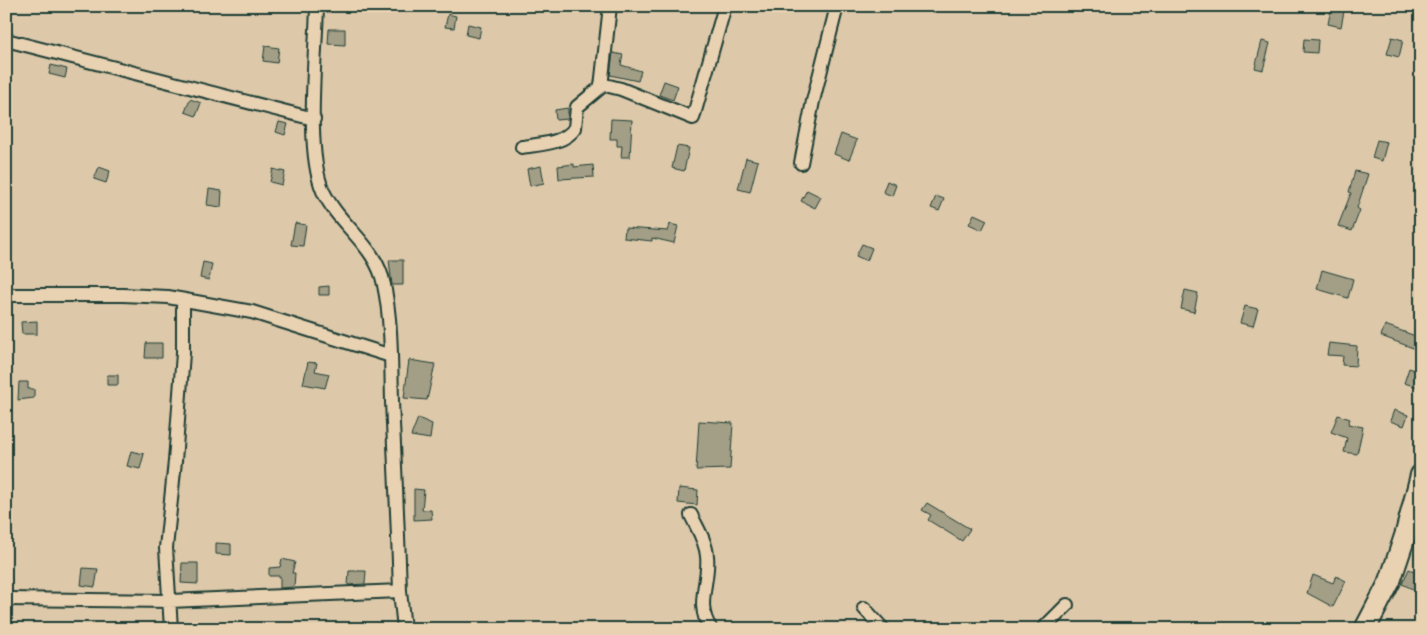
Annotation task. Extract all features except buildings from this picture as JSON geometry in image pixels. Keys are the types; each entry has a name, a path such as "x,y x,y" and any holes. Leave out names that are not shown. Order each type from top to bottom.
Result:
{"main road":[{"path":"1366,629 1390,581 1406,533 1421,475"}],"street":[{"path":"317,6 314,119 317,174 324,193 345,223 370,251 379,266 384,285 391,356 400,591 404,629"},
{"path":"522,147 557,141 569,135 576,128 577,107 601,84 610,6"},
{"path":"601,84 621,89 693,118 725,6"},
{"path":"801,164 813,101 838,6"},
{"path":"6,40 314,119"},
{"path":"6,295 123,295 183,300 252,312 391,356"},
{"path":"171,629 166,548 183,353 183,300"},
{"path":"691,515 706,548 708,567 702,600 705,615 711,629"},
{"path":"6,599 170,602 400,591"},
{"path":"1043,629 1067,605"},
{"path":"864,608 883,629"}]}
